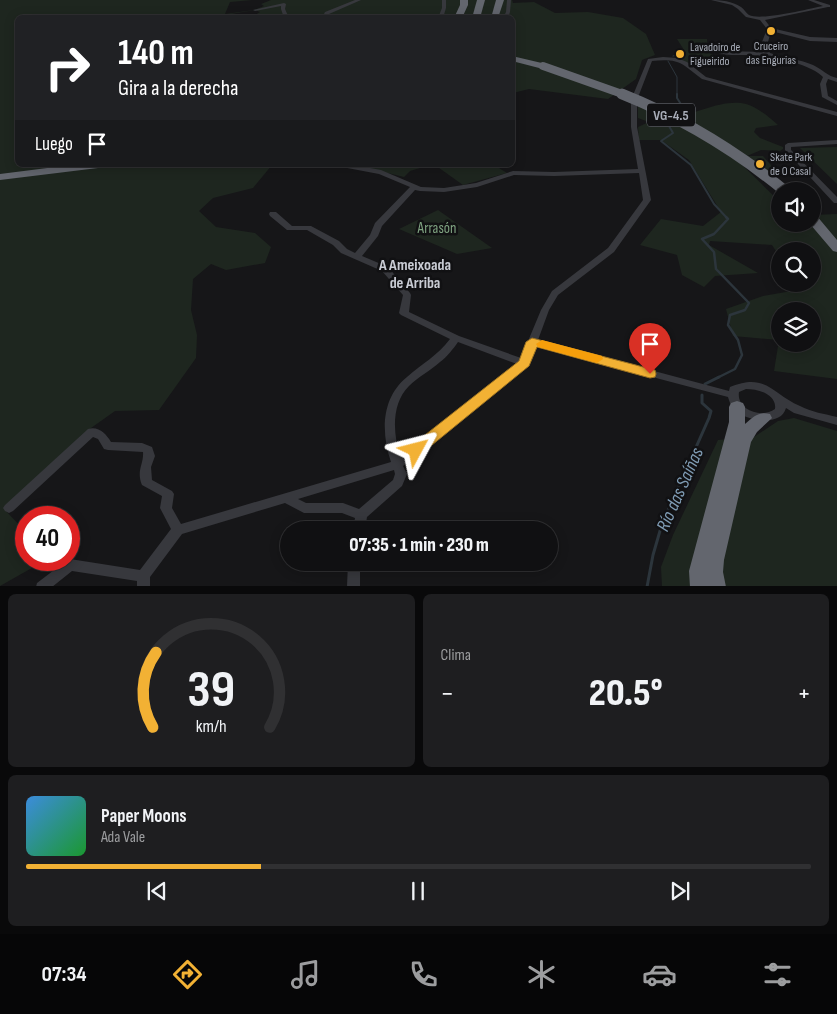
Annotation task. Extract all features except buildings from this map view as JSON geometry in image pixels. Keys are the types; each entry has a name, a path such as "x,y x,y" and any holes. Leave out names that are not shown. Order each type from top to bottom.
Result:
{"highway":[{"path":"459,15 464,0"},
{"path":"477,15 481,0"},
{"path":"496,15 500,0"},
{"name":"VG-4.5","path":"515,59 602,85 679,119 730,148 773,182"},
{"path":"0,177 82,167"},
{"path":"821,228 837,248"},
{"path":"700,586 699,571 738,422 734,401"},
{"path":"716,586 712,572 714,560 743,441 751,428 771,416"}],"street":[{"path":"326,15 359,0"},
{"path":"441,15 444,0"},
{"path":"506,15 509,0"},
{"path":"713,0 734,4 748,16 762,19 837,3"},
{"path":"810,0 828,6"},
{"path":"255,10 284,4 283,9 286,15"},
{"path":"762,19 769,29 810,39 837,40"},
{"path":"767,54 768,47 765,42 769,29"},
{"path":"722,53 767,54 807,64 826,77 837,80"},
{"path":"42,586 70,566 143,581 178,530 396,466 524,363 545,310 555,293 611,250 647,200 634,127 634,100 650,60 662,58 675,59 686,63 704,78 837,114"},
{"path":"826,77 823,84 825,97 837,103"},
{"path":"837,142 788,145 788,150 837,201"},
{"path":"353,167 381,172 420,189 444,190 477,185 513,173 554,174 642,171"},
{"path":"357,256 374,236 378,225 414,187"},
{"path":"273,214 290,228 308,228 336,242 344,250 385,270 407,294 404,313 456,338 524,363"},
{"path":"360,521 361,516 398,483 401,474 396,466 390,441 390,412 401,387 441,357 456,338"},
{"path":"532,342 734,401 749,415 771,416 787,413 816,416"},
{"path":"734,401 738,387 752,385 768,390 779,400 798,410 837,421"},
{"path":"771,416 781,408 779,400"},
{"path":"9,508 92,432 102,436 108,446 142,447 148,450 149,456 145,468 146,482 168,494 166,508 178,530"},
{"path":"287,498 304,508 342,508 361,516"},
{"path":"353,586 354,571"}],"green space":[{"path":"0,0 252,0 230,2 225,14 254,10 264,6 261,4 271,0 512,0 513,3 534,2 555,13 588,12 623,18 646,34 655,55 642,60 636,79 608,99 529,89 515,92 515,15 255,15 260,12 255,10 225,15 15,15 15,167 270,167 253,188 213,198 199,211 216,227 255,233 271,247 265,263 226,270 211,264 193,279 191,310 197,335 196,358 159,410 115,411 84,433 4,509 15,520 15,571 27,571 0,586"},
{"path":"677,39 707,39 708,52 717,57 691,66 675,58 686,53"},
{"path":"638,101 674,118 729,103 746,104 754,107 778,125 756,128 754,132 760,138 783,147 783,149 780,151 761,150 747,156 763,156 777,172 757,172 737,160 771,193 771,232 821,232 821,215 837,214 837,379 774,371 777,352 821,352 821,302 771,302 771,339 733,336 726,309 763,296 786,292 821,292 821,242 771,242 771,245 710,241 709,245 758,273 715,276 704,287 682,275 677,255 640,245 661,219 703,226 721,212 689,160 661,140 639,140 638,127 649,122 638,118"},
{"path":"837,147 837,184 800,148"},
{"path":"363,167 423,167 410,171 404,177"},
{"path":"438,167 497,167 507,173 463,185"},
{"name":"Arrasón","path":"438,210 492,248 457,254 399,229"},
{"path":"794,418 837,431 837,586 662,586 661,567 673,535 718,440 754,437 778,421"}],"waterway":[{"name":"Río das Saíñas","path":"673,56 677,55"},
{"name":"Río das Saíñas","path":"668,61 677,77 677,98 684,109 674,114"},
{"name":"Río das Saíñas","path":"665,119 673,133 661,141 691,165 714,204 727,218"},
{"name":"Río das Saíñas","path":"705,384 735,369 742,355 738,340 728,325 730,315 745,310 749,303 716,269 714,252 702,239 714,234 727,218"},
{"name":"Río das Saíñas","path":"647,586 653,555 662,524 709,418 711,411 702,403 702,395"}],"slow traffic":[{"path":"542,344 597,359"}],"place":[{"name":"Cruceiro das Engurias","path":"771,31"},
{"name":"Lavadoiro de Figueirido","path":"680,54"},
{"name":"Skate Park de O Casal","path":"760,164"}],"district":[{"name":"A Ameixoada de Arriba","path":"415,273"}],"route":[{"path":"416,450 524,363 532,342 650,374"}]}
